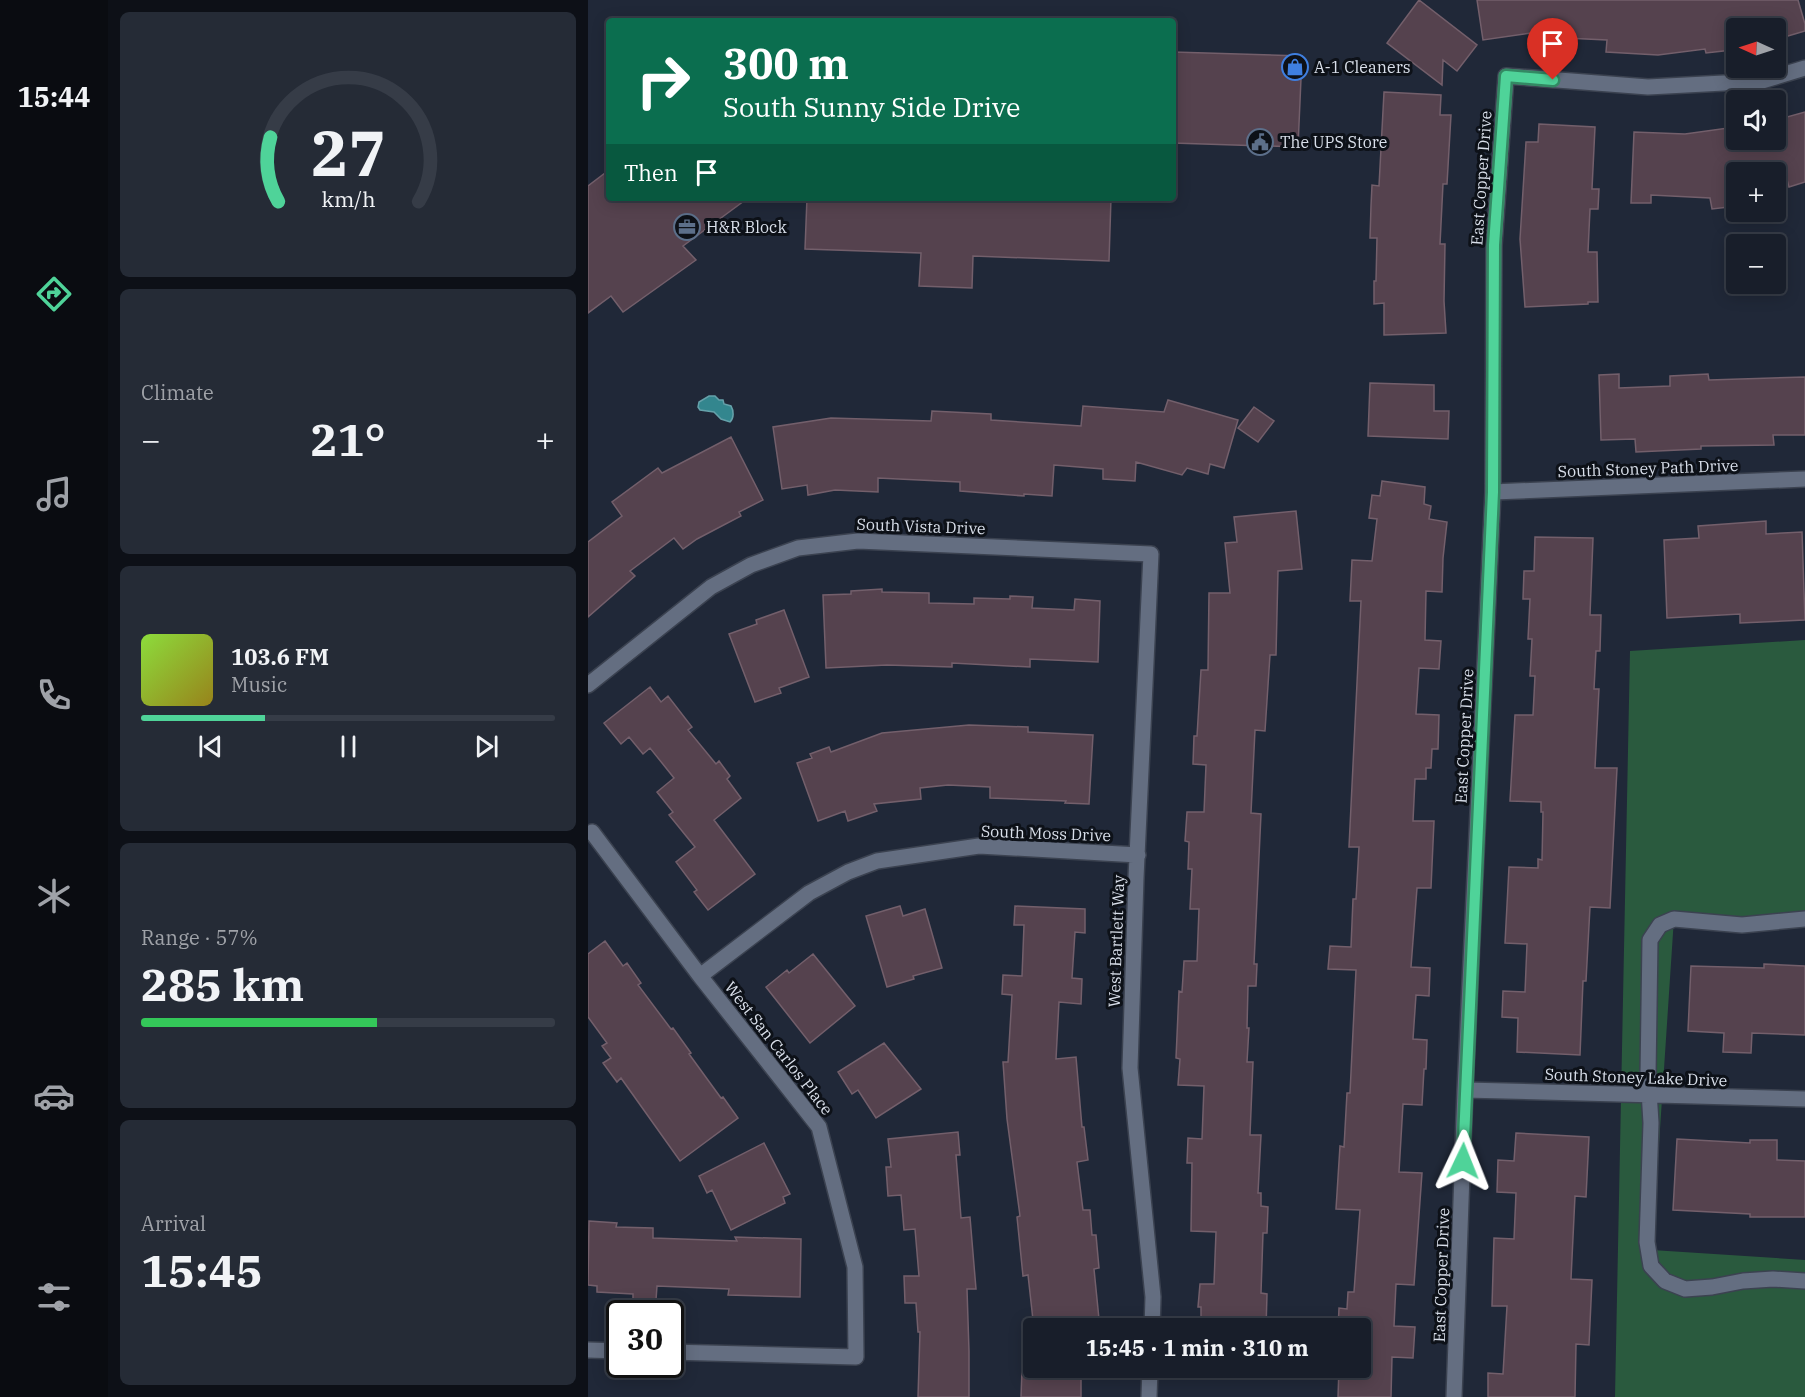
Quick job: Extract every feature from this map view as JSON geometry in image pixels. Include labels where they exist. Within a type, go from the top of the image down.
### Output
[{"type":"street","name":"East Copper Drive","points":[[1454,1397],[1465,1090],[1493,492],[1494,245],[1506,76],[1648,87],[1762,81],[1805,68]]},
{"type":"street","name":"South Stoney Path Drive","points":[[1493,492],[1805,479]]},
{"type":"street","name":"South Vista Drive","points":[[588,685],[711,587],[751,565],[798,548],[858,541],[1152,554]]},
{"type":"street","name":"West Bartlett Way","points":[[1152,554],[1130,1068],[1153,1297],[1152,1318]]},
{"type":"street","name":"West San Carlos Place","points":[[592,832],[700,976],[819,1127],[855,1267],[856,1357],[684,1352]]},
{"type":"street","name":"South Moss Drive","points":[[700,976],[809,893],[848,872],[877,861],[979,846],[1138,855]]},
{"type":"street","points":[[1805,919],[1742,925],[1674,919],[1660,925],[1650,940],[1648,966],[1651,1123],[1647,1242],[1651,1266],[1665,1281],[1685,1289],[1743,1281],[1773,1279],[1805,1281]]},
{"type":"street","name":"South Stoney Lake Drive","points":[[1465,1090],[1805,1099]]},
{"type":"street","points":[[588,1350],[606,1351]]},
{"type":"street","points":[[1149,1397],[1150,1378]]},
{"type":"shaded area","points":[[709,396],[715,396],[723,400],[724,404],[731,406],[733,414],[730,422],[721,419],[714,412],[700,410],[699,402]]},
{"type":"shaded area","points":[[1805,640],[1805,928],[1674,918],[1652,1250],[1805,1260],[1805,1397],[1615,1397],[1630,651]]},
{"type":"building","points":[[1419,0],[1477,45],[1457,71],[1443,60],[1442,85],[1387,43]]},
{"type":"building","points":[[1477,0],[1798,0],[1805,24],[1805,31],[1786,37],[1786,18],[1726,18],[1726,51],[1706,53],[1705,49],[1658,55],[1606,52],[1607,40],[1565,38],[1565,47],[1544,46],[1545,31],[1483,40]]},
{"type":"building","points":[[1176,52],[1302,56],[1298,147],[1176,143]]},
{"type":"building","points":[[1384,92],[1441,95],[1440,115],[1451,115],[1447,184],[1443,184],[1440,244],[1445,244],[1446,333],[1384,335],[1384,303],[1374,304],[1377,238],[1370,238],[1371,206],[1372,185],[1379,186]]},
{"type":"building","points":[[1805,112],[1805,182],[1789,187],[1786,162],[1726,162],[1726,207],[1712,209],[1710,198],[1651,195],[1651,203],[1631,203],[1634,132],[1685,134],[1726,128],[1726,150],[1786,150],[1786,117]]},
{"type":"building","points":[[1539,124],[1595,127],[1592,189],[1599,189],[1598,209],[1590,209],[1588,252],[1597,252],[1598,302],[1525,307],[1520,239],[1526,142],[1538,142]]},
{"type":"building","points":[[606,172],[606,201],[744,201],[683,246],[696,260],[623,312],[611,296],[588,313],[588,186]]},
{"type":"building","points":[[807,201],[1111,201],[1109,261],[973,256],[972,288],[919,286],[921,253],[805,249]]},
{"type":"building","points":[[1619,374],[1619,388],[1670,386],[1670,376],[1708,374],[1709,380],[1805,377],[1805,435],[1773,435],[1774,445],[1701,446],[1701,449],[1636,452],[1635,439],[1601,440],[1599,375]]},
{"type":"building","points":[[1370,383],[1434,385],[1434,411],[1449,411],[1448,439],[1368,436]]},
{"type":"building","points":[[1168,400],[1238,420],[1224,468],[1210,464],[1208,474],[1187,468],[1182,475],[1136,462],[1135,481],[1103,479],[1103,469],[1054,465],[1052,496],[960,491],[960,482],[878,478],[878,492],[835,490],[808,495],[807,485],[782,489],[773,427],[831,418],[931,421],[932,411],[991,414],[991,420],[1081,426],[1083,406],[1164,412]]},
{"type":"building","points":[[1254,407],[1274,421],[1258,442],[1238,428]]},
{"type":"building","points":[[731,437],[763,500],[739,512],[741,516],[683,549],[674,538],[630,571],[635,576],[588,617],[588,542],[622,516],[612,502],[658,468],[662,473]]},
{"type":"building","points":[[1382,481],[1425,487],[1424,504],[1431,506],[1429,519],[1447,522],[1442,592],[1426,591],[1425,640],[1441,641],[1439,669],[1419,668],[1416,714],[1439,715],[1438,749],[1432,749],[1431,768],[1426,768],[1426,779],[1415,779],[1413,821],[1434,821],[1431,888],[1417,888],[1411,967],[1430,968],[1429,996],[1416,995],[1413,1039],[1427,1040],[1426,1069],[1424,1069],[1422,1105],[1403,1104],[1399,1172],[1422,1173],[1414,1285],[1396,1284],[1394,1326],[1415,1327],[1413,1358],[1392,1357],[1391,1397],[1338,1397],[1339,1378],[1371,1378],[1371,1318],[1339,1318],[1339,1308],[1347,1309],[1348,1292],[1354,1292],[1360,1210],[1336,1209],[1340,1146],[1344,1147],[1347,1093],[1350,1093],[1356,970],[1328,969],[1330,946],[1351,947],[1353,899],[1356,899],[1359,847],[1349,847],[1361,601],[1350,601],[1352,560],[1372,561],[1377,519],[1369,518],[1372,495],[1380,496]]},
{"type":"building","points":[[1296,511],[1302,569],[1278,571],[1276,655],[1270,655],[1265,731],[1255,730],[1251,813],[1261,814],[1254,964],[1257,964],[1256,986],[1248,986],[1247,1062],[1253,1062],[1250,1135],[1261,1135],[1258,1193],[1261,1193],[1261,1206],[1268,1207],[1267,1233],[1263,1233],[1261,1293],[1267,1294],[1266,1318],[1201,1318],[1201,1307],[1198,1307],[1200,1284],[1214,1284],[1216,1232],[1191,1231],[1192,1163],[1187,1163],[1188,1138],[1202,1139],[1204,1086],[1178,1085],[1180,1059],[1176,1058],[1179,991],[1182,992],[1184,961],[1197,961],[1199,909],[1190,909],[1192,869],[1188,869],[1189,842],[1185,841],[1187,812],[1204,812],[1206,765],[1193,764],[1201,670],[1208,670],[1209,593],[1230,593],[1225,543],[1237,542],[1234,517]]},
{"type":"building","points":[[1766,521],[1766,534],[1802,532],[1805,620],[1740,623],[1740,614],[1667,618],[1664,540],[1699,538],[1698,526]]},
{"type":"building","points":[[1535,537],[1593,538],[1590,615],[1601,615],[1600,651],[1596,651],[1594,689],[1599,689],[1595,768],[1617,768],[1610,908],[1590,907],[1586,981],[1583,981],[1580,1055],[1517,1052],[1518,1018],[1502,1017],[1503,991],[1525,992],[1527,944],[1505,943],[1509,867],[1538,868],[1538,859],[1542,860],[1543,812],[1541,812],[1541,802],[1510,801],[1515,715],[1533,715],[1535,676],[1530,676],[1532,639],[1528,639],[1530,599],[1523,599],[1524,571],[1534,571]]},
{"type":"building","points":[[882,589],[882,592],[929,593],[929,603],[974,604],[974,598],[1033,597],[1032,608],[1074,610],[1075,599],[1100,601],[1098,662],[1030,659],[1030,667],[952,663],[952,667],[887,665],[826,668],[823,595],[851,594],[851,591]]},
{"type":"building","points":[[784,610],[809,677],[779,688],[781,693],[755,702],[729,634],[757,624],[756,620]]},
{"type":"building","points":[[650,687],[661,702],[668,696],[692,727],[688,730],[716,764],[719,761],[730,776],[727,779],[741,798],[714,820],[755,874],[708,910],[694,892],[697,890],[676,862],[695,847],[669,815],[673,812],[657,792],[674,778],[650,748],[643,754],[629,737],[621,744],[604,723]]},
{"type":"building","points":[[969,725],[1028,727],[1028,732],[1093,735],[1089,804],[990,798],[990,787],[948,785],[920,788],[921,799],[874,804],[877,811],[848,821],[845,811],[818,821],[797,763],[812,758],[810,754],[829,747],[831,752],[882,733]]},
{"type":"building","points":[[900,906],[903,916],[925,909],[942,968],[913,976],[914,979],[887,987],[866,916]]},
{"type":"building","points":[[1015,906],[1085,909],[1085,933],[1075,932],[1072,978],[1082,979],[1081,1004],[1059,1002],[1056,1059],[1076,1057],[1082,1127],[1084,1127],[1088,1160],[1077,1162],[1083,1210],[1090,1210],[1092,1235],[1096,1235],[1099,1268],[1094,1269],[1099,1318],[1033,1318],[1028,1275],[1023,1276],[1017,1217],[1020,1216],[1007,1119],[1003,1062],[1008,1062],[1012,995],[1002,994],[1003,975],[1022,976],[1024,925],[1014,925]]},
{"type":"building","points":[[605,941],[623,966],[627,963],[641,983],[638,985],[671,1029],[673,1028],[691,1053],[689,1054],[738,1118],[680,1161],[621,1078],[617,1082],[603,1063],[611,1058],[602,1046],[607,1043],[588,1017],[588,954]]},
{"type":"building","points":[[813,954],[855,1006],[810,1043],[766,987],[787,970],[789,973]]},
{"type":"building","points":[[1764,964],[1805,966],[1805,1035],[1752,1033],[1751,1053],[1723,1052],[1724,1033],[1688,1031],[1691,966],[1764,968]]},
{"type":"building","points":[[884,1043],[921,1089],[876,1118],[858,1090],[852,1094],[838,1072]]},
{"type":"building","points":[[958,1132],[960,1155],[956,1155],[961,1218],[970,1217],[976,1289],[967,1289],[969,1397],[918,1397],[920,1332],[918,1332],[916,1303],[905,1303],[904,1276],[919,1276],[915,1229],[904,1230],[901,1195],[888,1196],[886,1167],[891,1167],[888,1139]]},
{"type":"building","points":[[1516,1133],[1589,1137],[1586,1197],[1575,1196],[1571,1279],[1592,1280],[1589,1345],[1576,1344],[1575,1397],[1488,1397],[1488,1373],[1503,1374],[1507,1306],[1492,1306],[1494,1238],[1514,1239],[1516,1193],[1497,1192],[1498,1160],[1514,1161]]},
{"type":"building","points":[[1677,1139],[1750,1143],[1750,1140],[1777,1140],[1777,1160],[1805,1161],[1805,1217],[1750,1217],[1750,1214],[1673,1210]]},
{"type":"building","points":[[764,1143],[790,1194],[783,1197],[785,1203],[731,1230],[712,1190],[707,1193],[699,1176]]},
{"type":"building","points":[[589,1221],[617,1223],[616,1227],[653,1228],[653,1238],[737,1241],[735,1237],[801,1239],[800,1297],[728,1295],[729,1289],[657,1286],[656,1300],[633,1299],[633,1294],[597,1292],[597,1286],[588,1285]]},
{"type":"building","points":[[1022,1370],[1023,1378],[1081,1378],[1081,1397],[1021,1397]]},
{"type":"place","name":"A-1 Cleaners","points":[[1295,67]]},
{"type":"place","name":"The UPS Store","points":[[1260,142]]},
{"type":"place","name":"H&R Block","points":[[687,227]]},
{"type":"route","points":[[1463,1161],[1493,492],[1494,245],[1506,76],[1553,80]]}]
